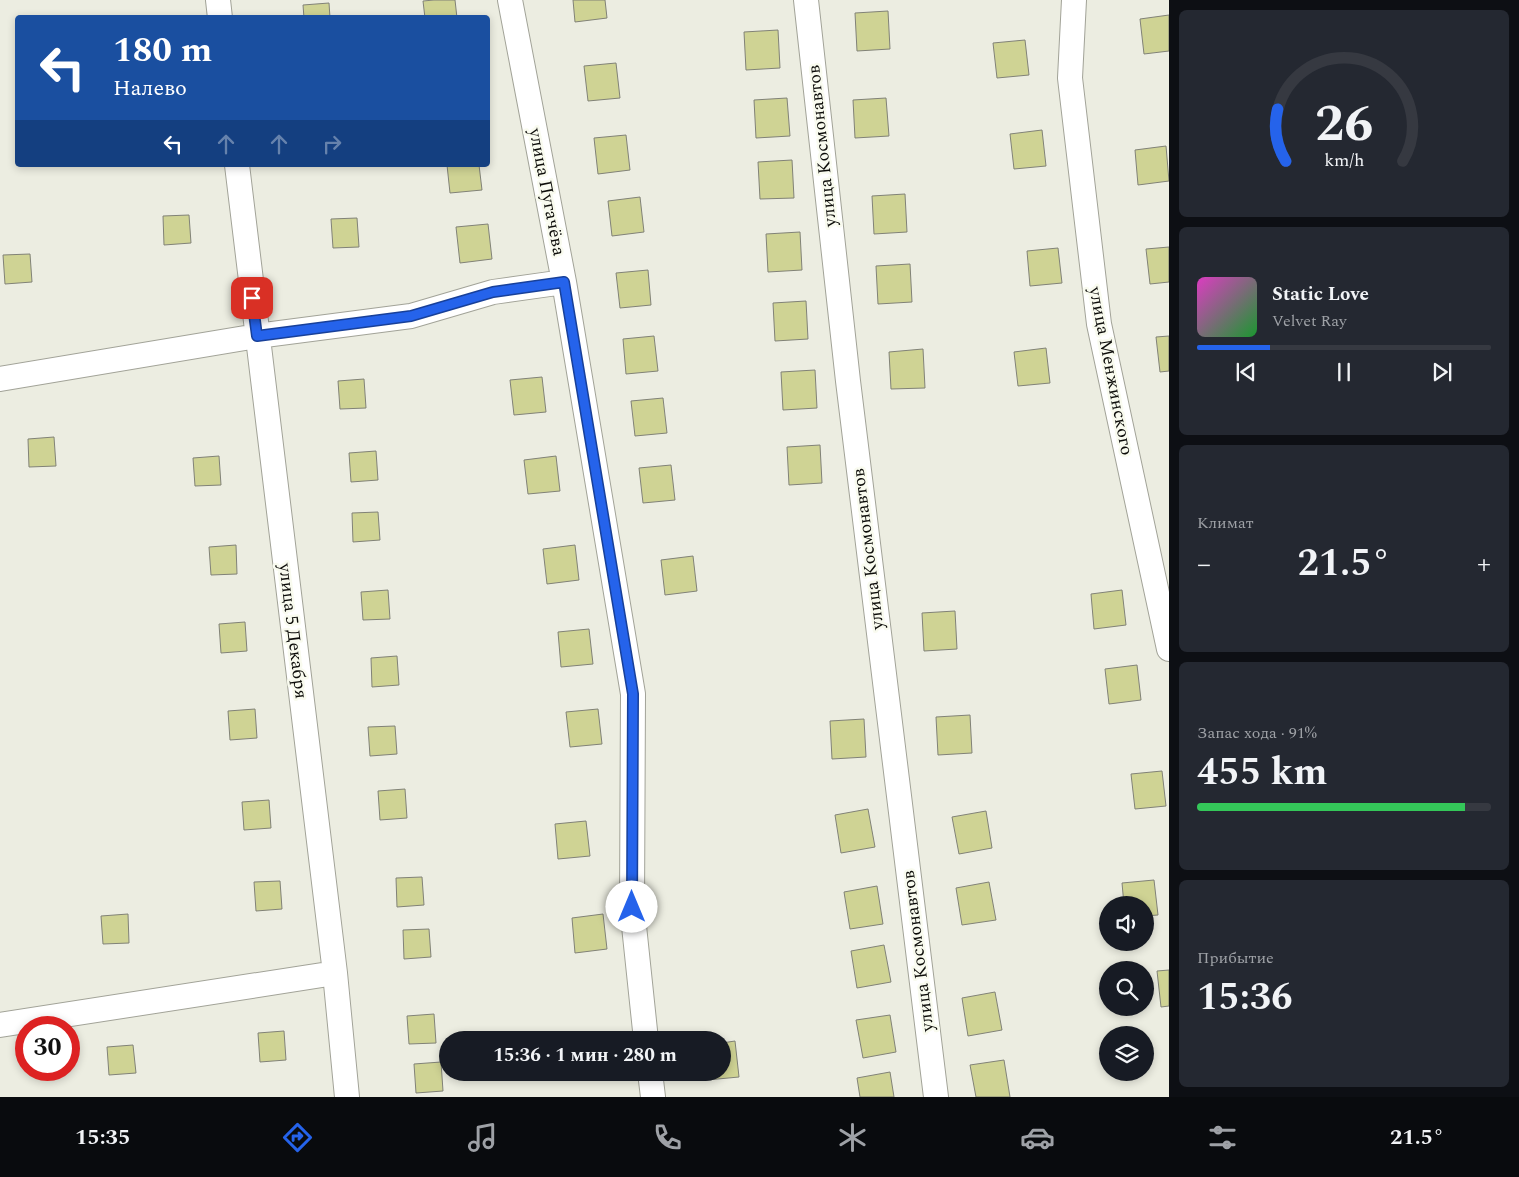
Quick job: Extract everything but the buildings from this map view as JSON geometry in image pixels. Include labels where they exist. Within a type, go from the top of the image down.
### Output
[{"type":"street","points":[[218,0],[220,15]]},
{"type":"street","name":"улица Пугачёва","points":[[510,0],[564,282],[633,694],[632,907],[645,1031]]},
{"type":"street","name":"улица Космонавтов","points":[[806,0],[848,381],[936,1097]]},
{"type":"street","name":"улица Менжинского","points":[[1074,0],[1070,78],[1099,324],[1169,649]]},
{"type":"street","name":"улица 5 Декабря","points":[[237,167],[335,973],[347,1097]]},
{"type":"street","points":[[0,379],[257,336],[411,316],[493,292],[564,282]]},
{"type":"street","points":[[0,1025],[335,973]]},
{"type":"street","points":[[651,1081],[652,1097]]},
{"type":"route","points":[[252,298],[257,336],[411,316],[493,292],[564,282],[633,694],[632,907]]}]
